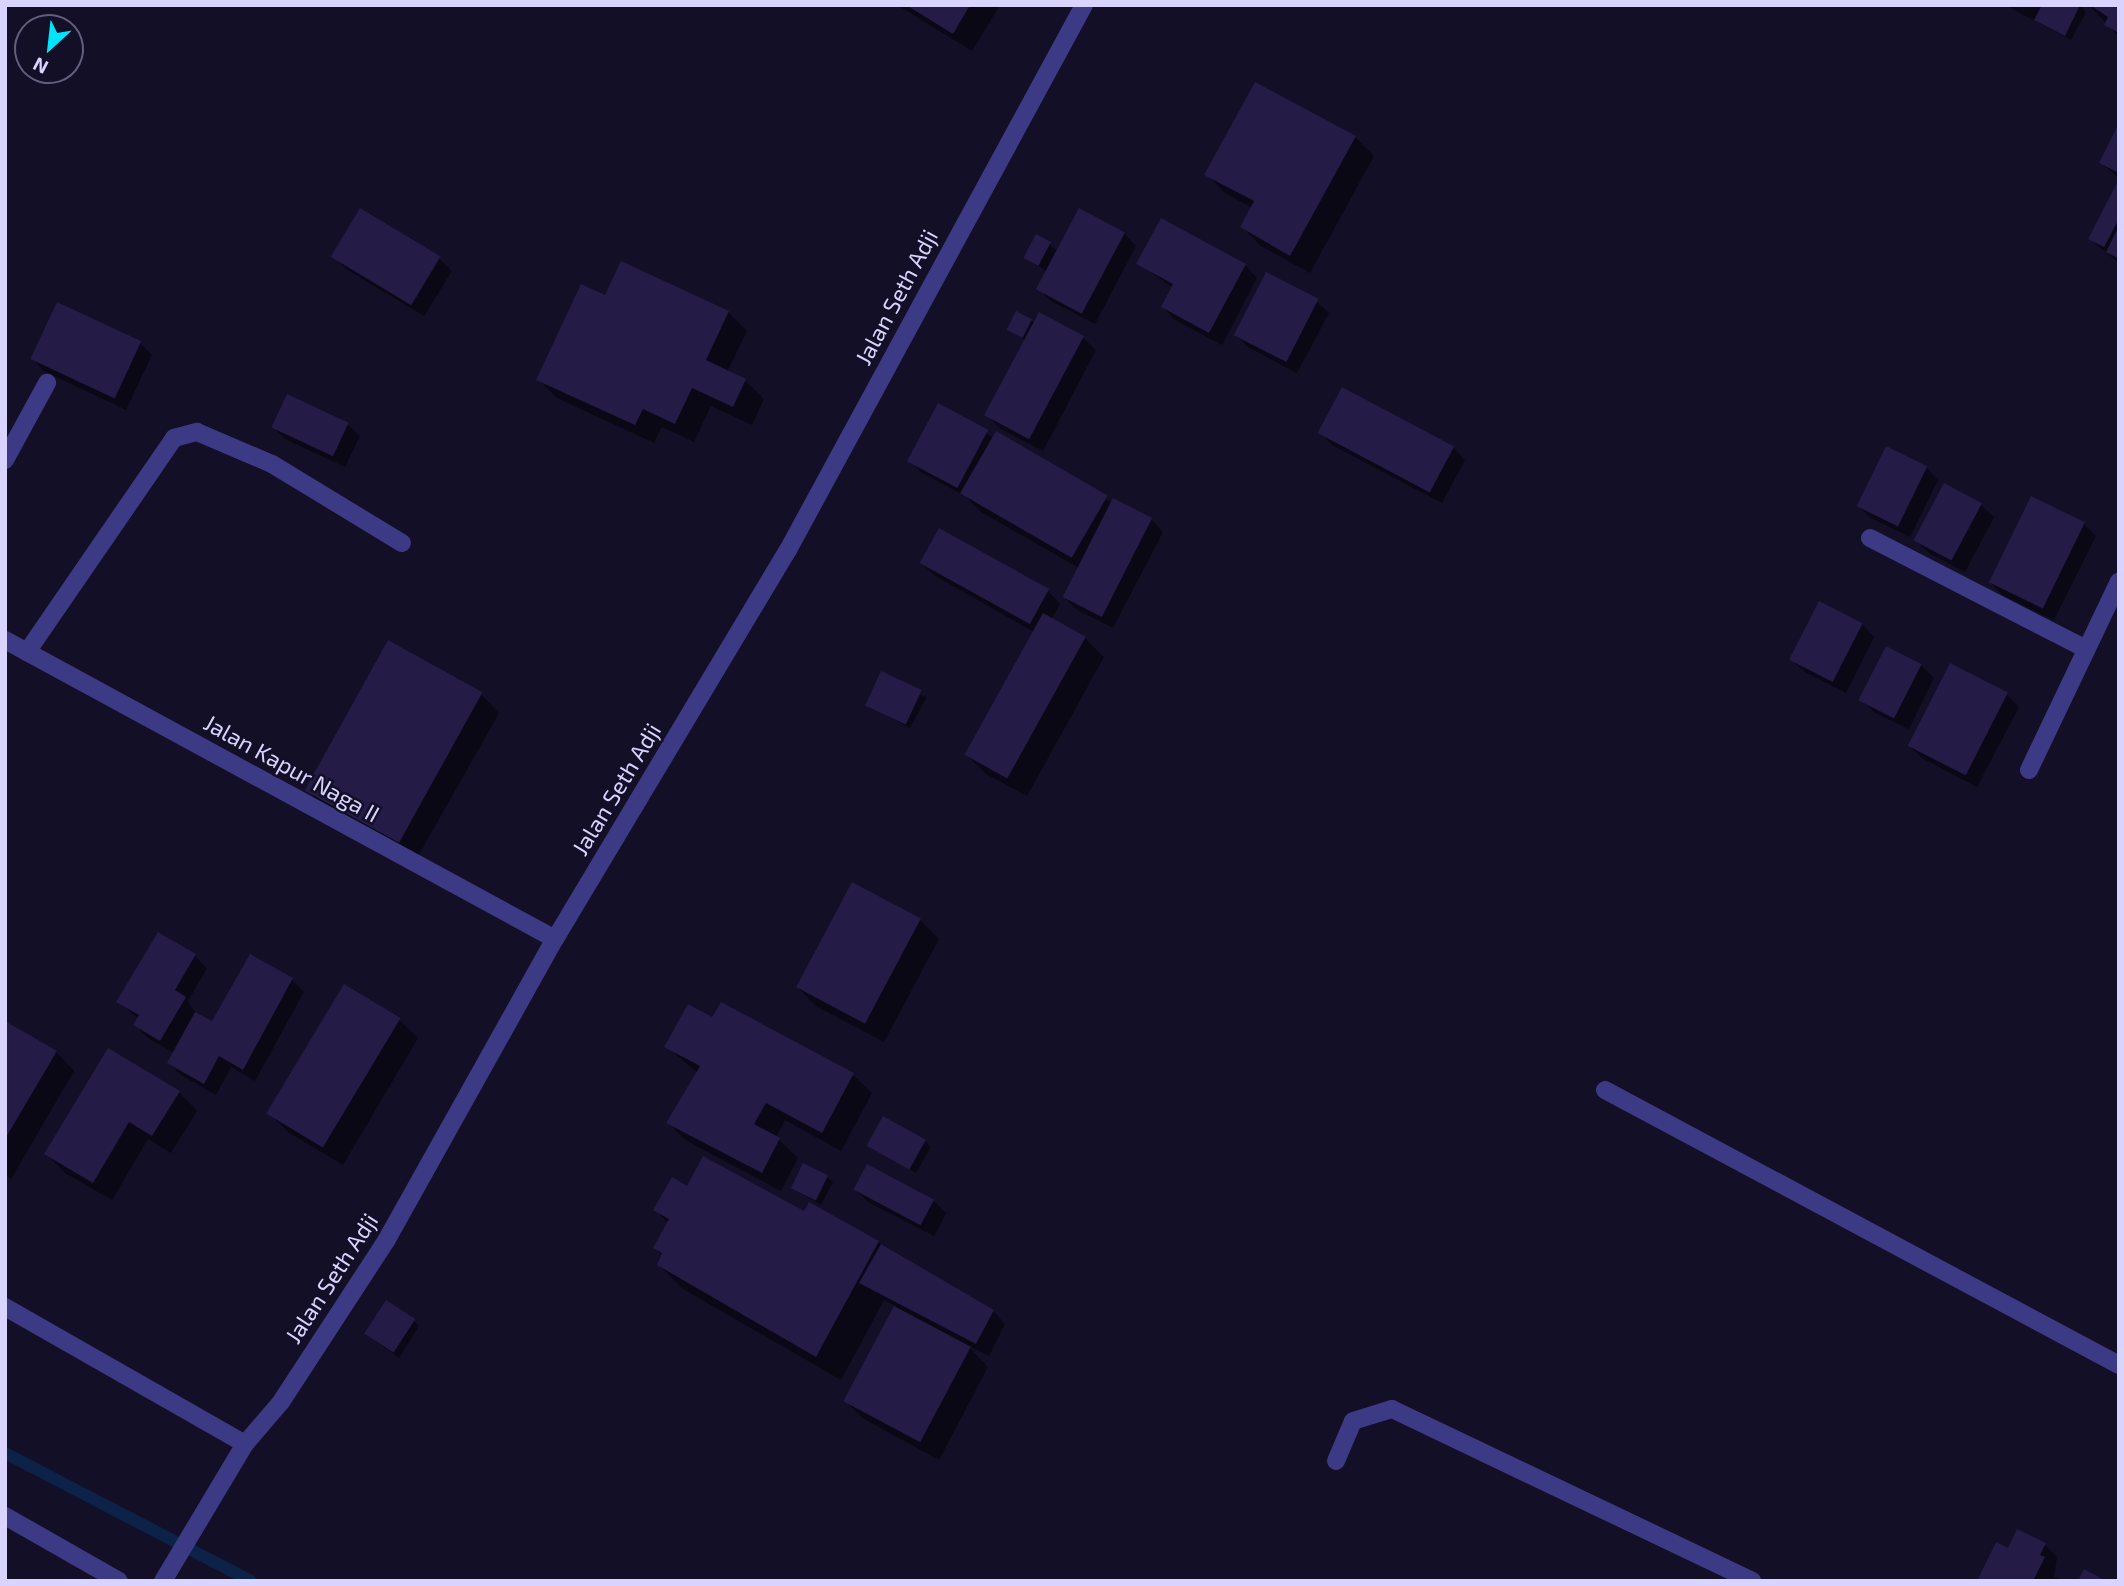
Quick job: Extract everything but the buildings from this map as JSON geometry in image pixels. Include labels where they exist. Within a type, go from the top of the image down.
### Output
[{"type":"street","name":"Jalan Seth Adji","points":[[163,1581],[196,1530],[245,1444],[281,1402],[386,1241],[555,939],[788,550],[1084,5]]},
{"type":"street","points":[[5,460],[47,383]]},
{"type":"street","points":[[27,652],[174,438],[197,432],[272,464],[402,543]]},
{"type":"street","points":[[1870,538],[2086,649]]},
{"type":"street","points":[[2029,770],[2119,581]]},
{"type":"street","name":"Jalan Kapur Naga II","points":[[5,640],[555,939]]},
{"type":"street","points":[[1605,1090],[2119,1365]]},
{"type":"street","points":[[5,1307],[245,1444]]},
{"type":"street","points":[[1336,1461],[1353,1421],[1392,1409],[1752,1581]]},
{"type":"street","points":[[5,1516],[119,1581]]},
{"type":"waterway","points":[[5,1453],[251,1581]]}]
